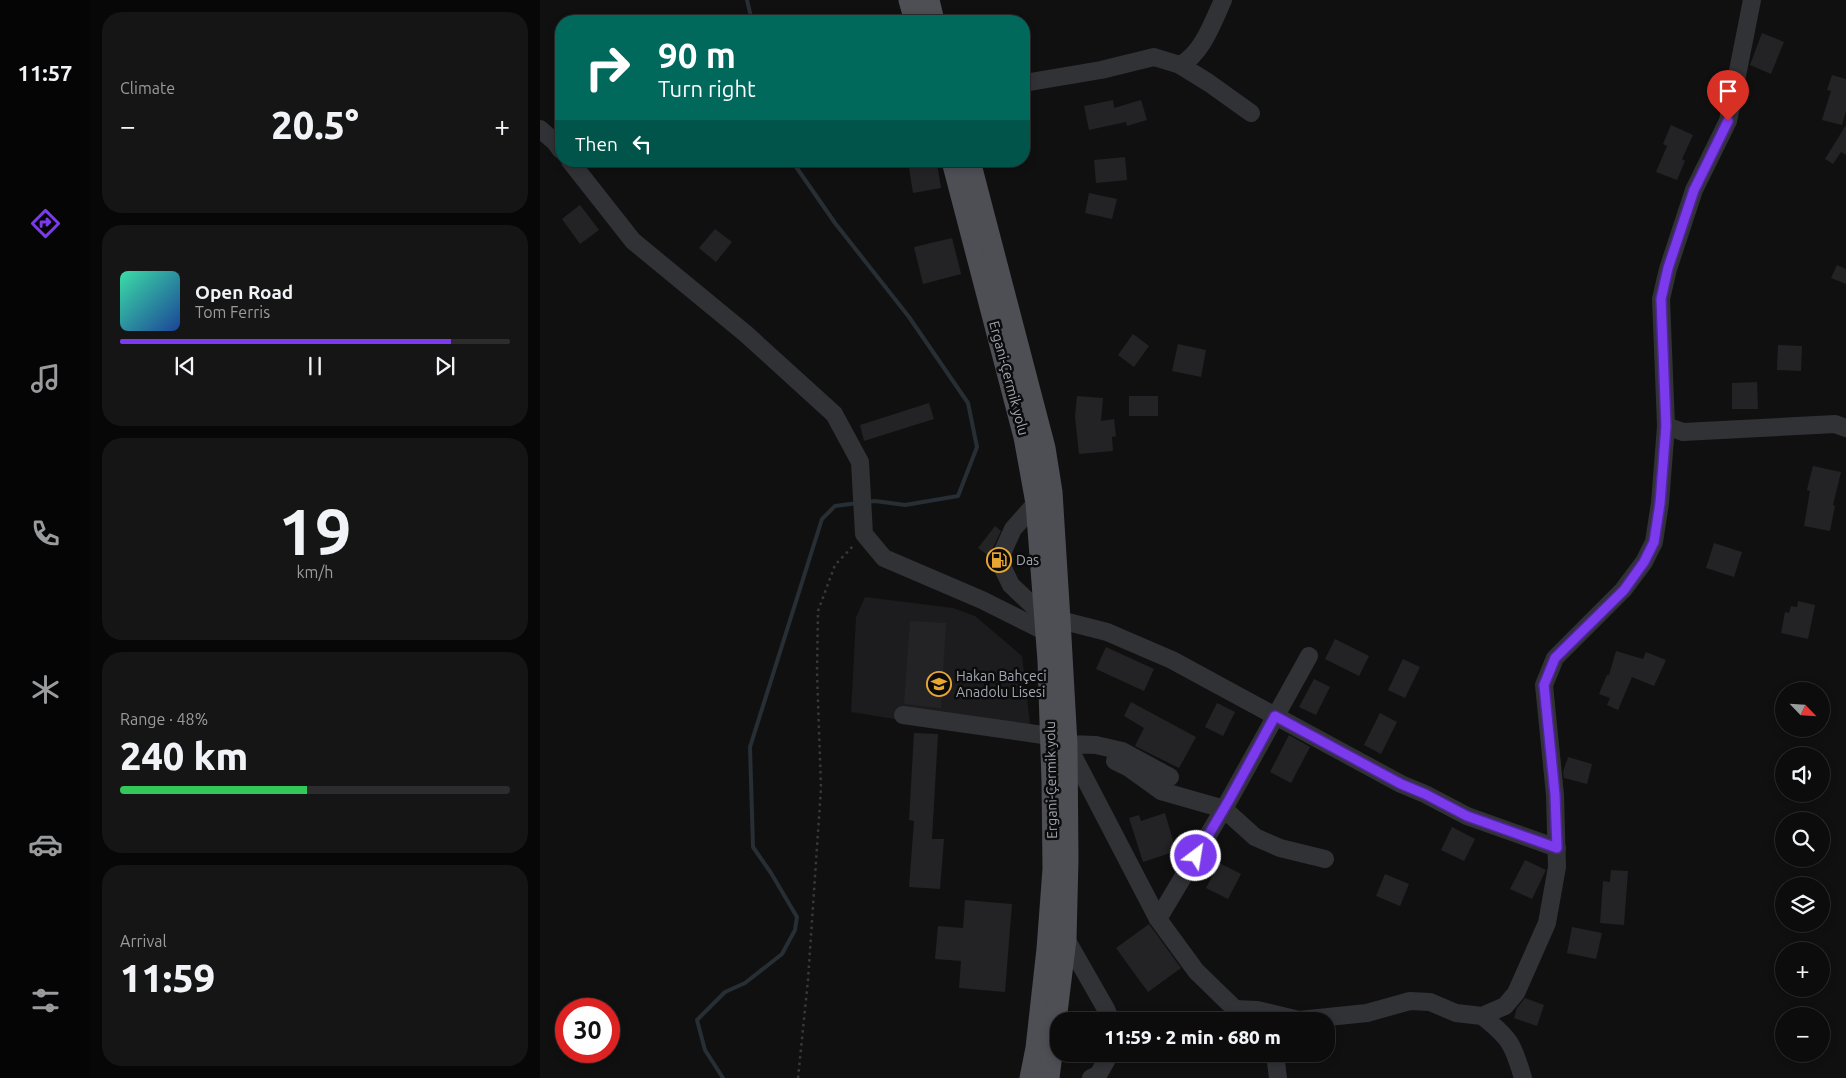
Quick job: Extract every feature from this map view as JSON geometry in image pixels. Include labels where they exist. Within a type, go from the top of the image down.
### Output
[{"type":"main road","points":[[909,0],[913,15]]},
{"type":"main road","points":[[929,0],[933,15]]},
{"type":"main road","name":"Ergani-Çermik yolu","points":[[954,167],[1024,436],[1036,503],[1050,623],[1068,860],[1066,939],[1049,1078]]},
{"type":"main road","name":"Ergani-Çermik yolu","points":[[972,167],[1050,471],[1050,623]]},
{"type":"main road","name":"Ergani-Çermik yolu","points":[[1030,1078],[1036,1048],[1046,959],[1053,869],[1059,740]]},
{"type":"street","points":[[1180,65],[1187,62],[1207,37],[1223,0]]},
{"type":"street","points":[[1235,1009],[1257,1010],[1300,1020],[1367,1013],[1410,1001],[1430,1002],[1456,1013],[1482,1016],[1505,1006],[1516,994],[1547,923],[1557,867],[1555,795],[1544,685],[1555,658],[1624,590],[1644,562],[1654,542],[1660,503],[1666,426],[1661,299],[1668,268],[1694,190],[1728,121],[1752,0]]},
{"type":"street","points":[[1030,82],[1101,70],[1154,57],[1180,65],[1251,113]]},
{"type":"street","points":[[540,129],[555,142]]},
{"type":"street","points":[[575,167],[633,241],[746,334],[834,414],[860,462],[864,534],[884,558],[982,600],[1050,623],[1107,632],[1172,660],[1401,784],[1467,816],[1557,848]]},
{"type":"street","points":[[1666,426],[1683,432],[1835,424],[1846,428]]},
{"type":"street","points":[[1036,503],[1013,528],[999,560],[1011,585],[1050,623]]},
{"type":"street","points":[[1158,918],[1224,809],[1309,656]]},
{"type":"street","points":[[904,714],[1122,751],[1170,777]]},
{"type":"street","points":[[1059,740],[1158,918],[1196,970],[1239,1012]]},
{"type":"street","points":[[1096,746],[1099,753],[1129,768],[1161,791],[1224,809],[1255,837],[1280,848],[1325,859]]},
{"type":"street","points":[[1066,939],[1107,1012]]},
{"type":"street","points":[[1482,1016],[1504,1033],[1515,1051],[1523,1078]]},
{"type":"street","points":[[1090,1078],[1098,1075],[1105,1062]]},
{"type":"street","points":[[1276,1062],[1278,1078]]},
{"type":"path","points":[[798,1078],[808,980],[821,788],[817,672],[818,611],[835,565],[864,534]]},
{"type":"shaded area","name":"Hakan Bahçeci Anadolu Lisesi","points":[[865,597],[953,608],[975,616],[1022,656],[1032,741],[851,712],[856,617]]},
{"type":"building","points":[[1762,33],[1784,42],[1771,74],[1750,65]]},
{"type":"building","points":[[1832,75],[1846,79],[1846,111],[1842,125],[1822,120],[1831,91],[1827,90]]},
{"type":"building","points":[[1113,100],[1114,108],[1141,100],[1147,120],[1127,126],[1126,122],[1089,130],[1084,106]]},
{"type":"building","points":[[1671,125],[1693,135],[1682,159],[1685,161],[1677,180],[1656,172],[1667,146],[1663,144]]},
{"type":"building","points":[[1846,125],[1846,155],[1841,152],[1833,164],[1825,159]]},
{"type":"building","points":[[1125,157],[1127,180],[1096,183],[1094,160]]},
{"type":"building","points":[[938,167],[941,188],[913,193],[909,168]]},
{"type":"building","points":[[1089,193],[1117,199],[1112,219],[1085,213]]},
{"type":"building","points":[[580,205],[599,230],[580,244],[562,219]]},
{"type":"building","points":[[715,229],[732,242],[716,262],[699,248]]},
{"type":"building","points":[[952,238],[961,274],[923,284],[914,247]]},
{"type":"building","points":[[1837,265],[1846,269],[1846,284],[1831,278]]},
{"type":"building","points":[[1133,334],[1149,346],[1134,367],[1118,355]]},
{"type":"building","points":[[1178,344],[1206,350],[1201,377],[1172,371]]},
{"type":"building","points":[[1778,345],[1802,346],[1801,371],[1777,370]]},
{"type":"building","points":[[1757,382],[1758,409],[1732,409],[1732,383]]},
{"type":"building","points":[[1077,396],[1103,398],[1101,421],[1114,419],[1116,436],[1112,437],[1113,451],[1079,454],[1075,417]]},
{"type":"building","points":[[1129,396],[1158,396],[1158,416],[1129,416]]},
{"type":"building","points":[[929,403],[934,419],[864,441],[860,425]]},
{"type":"building","points":[[1813,466],[1841,472],[1833,505],[1835,506],[1830,531],[1804,526],[1810,491],[1807,490]]},
{"type":"building","points":[[995,526],[1001,531],[989,556],[978,548]]},
{"type":"building","points":[[1714,543],[1742,552],[1734,577],[1706,568]]},
{"type":"building","points":[[1798,601],[1815,605],[1808,639],[1781,633],[1785,612],[1789,613],[1791,606],[1797,607]]},
{"type":"building","points":[[910,621],[946,623],[941,708],[904,704]]},
{"type":"building","points":[[1335,639],[1369,656],[1359,676],[1325,659]]},
{"type":"building","points":[[1106,647],[1154,669],[1144,691],[1096,669]]},
{"type":"building","points":[[1616,651],[1643,659],[1646,652],[1666,660],[1654,686],[1632,677],[1618,710],[1607,705],[1610,698],[1599,694],[1607,675],[1609,675]]},
{"type":"building","points":[[1403,659],[1420,667],[1405,698],[1388,690]]},
{"type":"building","points":[[1314,679],[1330,687],[1316,715],[1299,707]]},
{"type":"building","points":[[1131,702],[1196,737],[1179,768],[1135,746],[1144,728],[1124,716]]},
{"type":"building","points":[[1217,703],[1235,712],[1223,736],[1205,727]]},
{"type":"building","points":[[1380,713],[1397,722],[1381,754],[1364,745]]},
{"type":"building","points":[[914,733],[938,734],[932,839],[944,839],[940,889],[909,887],[914,821],[909,820]]},
{"type":"building","points":[[1289,735],[1310,747],[1291,783],[1270,772]]},
{"type":"building","points":[[1568,757],[1592,764],[1587,784],[1564,778],[1563,772]]},
{"type":"building","points":[[1165,813],[1176,851],[1143,862],[1129,818],[1139,815],[1141,821]]},
{"type":"building","points":[[1452,827],[1475,839],[1464,861],[1441,850]]},
{"type":"building","points":[[1525,860],[1546,870],[1532,899],[1510,889]]},
{"type":"building","points":[[1219,863],[1241,874],[1228,899],[1206,888]]},
{"type":"building","points":[[1611,870],[1628,871],[1624,925],[1600,923],[1603,881],[1610,882]]},
{"type":"building","points":[[1385,874],[1409,884],[1400,906],[1376,896]]},
{"type":"building","points":[[965,900],[1012,904],[1005,992],[959,988],[961,961],[935,959],[938,926],[963,928]]},
{"type":"building","points":[[1149,924],[1181,968],[1148,992],[1116,948]]},
{"type":"building","points":[[1572,927],[1602,933],[1596,959],[1567,953]]},
{"type":"building","points":[[1525,998],[1544,1005],[1537,1026],[1514,1018],[1517,1008]]},
{"type":"waterway","points":[[747,0],[751,15]]},
{"type":"waterway","points":[[796,167],[835,223],[909,317],[968,403],[977,447],[958,496],[905,505],[875,501],[867,502]]},
{"type":"waterway","points":[[723,1078],[705,1050],[697,1020],[725,992],[745,983],[782,954],[795,930],[797,917],[753,847],[750,747],[822,519],[835,506],[858,503]]},
{"type":"place","name":"Das","points":[[999,560]]},
{"type":"place","name":"Hakan Bahçeci Anadolu Lisesi","points":[[939,684]]},
{"type":"route","points":[[1196,856],[1275,716],[1401,784],[1467,816],[1557,848],[1555,795],[1544,685],[1555,658],[1624,590],[1644,562],[1654,542],[1660,503],[1666,426],[1661,299],[1668,268],[1694,190],[1728,121]]}]
